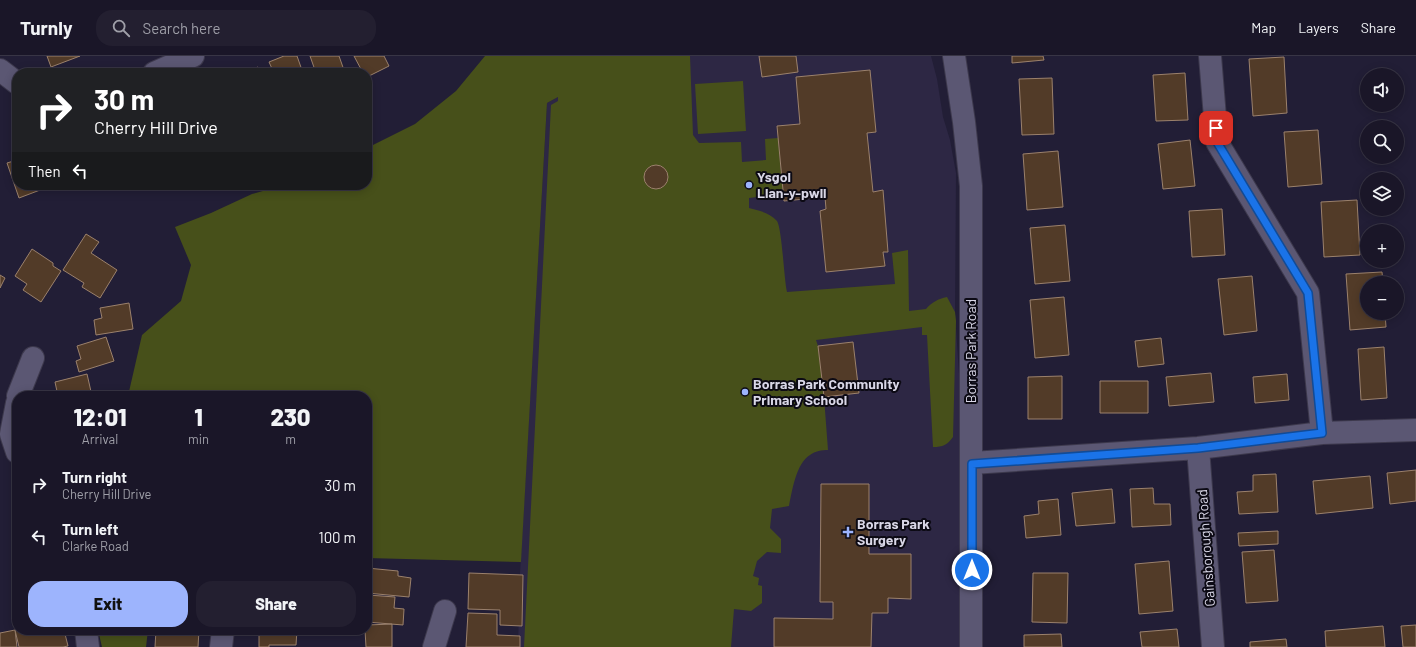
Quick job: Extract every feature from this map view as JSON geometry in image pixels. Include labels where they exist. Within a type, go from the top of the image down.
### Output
[{"type":"street","points":[[165,68],[193,56]]},
{"type":"street","name":"Borras Park Road","points":[[954,56],[964,122],[971,186],[972,647]]},
{"type":"street","points":[[1210,56],[1217,142],[1308,293],[1322,433]]},
{"type":"street","points":[[0,70],[12,79]]},
{"type":"street","points":[[20,391],[33,358]]},
{"type":"street","points":[[972,464],[1198,448],[1322,433],[1416,430]]},
{"type":"street","name":"Gainsborough Road","points":[[1198,448],[1213,647]]},
{"type":"street","points":[[434,647],[445,611]]},
{"type":"street","points":[[87,635],[88,647]]},
{"type":"street","points":[[221,647],[222,635]]},
{"type":"shaded area","name":"Borras Park Community Primary School","points":[[632,56],[931,56],[956,173],[955,313],[964,449],[962,647],[518,647],[520,573],[547,103]]},
{"type":"green space","points":[[485,56],[690,56],[693,135],[699,143],[741,142],[742,162],[766,160],[765,139],[778,138],[783,194],[749,198],[749,208],[767,214],[777,221],[779,226],[787,292],[895,284],[892,253],[908,250],[909,311],[926,309],[935,301],[947,297],[955,312],[953,437],[947,444],[940,447],[933,447],[927,335],[922,335],[922,327],[816,340],[824,397],[828,450],[814,453],[805,459],[801,464],[795,478],[789,506],[772,509],[770,528],[781,539],[781,553],[767,552],[757,561],[753,576],[759,578],[758,585],[762,586],[762,603],[751,611],[734,609],[731,647],[524,647],[551,105],[558,101],[558,97],[547,103],[521,562],[372,558],[372,391],[129,391],[142,335],[181,301],[191,265],[175,227],[211,213],[252,194],[266,190],[372,190],[372,146],[415,124],[456,91]]},
{"type":"green space","points":[[743,81],[746,131],[698,134],[695,84]]},
{"type":"green space","points":[[99,635],[147,635],[146,647],[102,647]]},
{"type":"building","points":[[47,56],[80,56],[51,67]]},
{"type":"building","points":[[284,56],[297,56],[301,68],[272,68],[269,62]]},
{"type":"building","points":[[310,56],[339,56],[343,68],[314,68]]},
{"type":"building","points":[[354,56],[384,56],[389,66],[372,74],[372,68],[360,68]]},
{"type":"building","points":[[759,56],[796,56],[798,72],[762,77]]},
{"type":"building","points":[[1012,56],[1043,56],[1044,60],[1012,63]]},
{"type":"building","points":[[1284,57],[1287,113],[1253,116],[1249,59]]},
{"type":"building","name":"Ysgol Llan-y-pwll","points":[[870,70],[876,132],[867,133],[873,192],[883,190],[888,252],[883,252],[885,266],[826,272],[820,211],[826,209],[825,197],[784,201],[777,126],[800,124],[796,77]]},
{"type":"building","points":[[1185,73],[1188,120],[1156,121],[1153,75]]},
{"type":"building","points":[[1052,78],[1054,134],[1022,135],[1019,79]]},
{"type":"building","points":[[1318,130],[1322,184],[1288,187],[1284,132]]},
{"type":"building","points":[[1190,140],[1195,186],[1163,189],[1158,144]]},
{"type":"building","points":[[1058,151],[1063,207],[1027,210],[1023,154]]},
{"type":"building","points":[[12,162],[12,178],[7,163]]},
{"type":"building","points":[[656,165],[665,168],[668,177],[665,186],[656,189],[647,186],[644,177],[647,168]]},
{"type":"building","points":[[16,190],[40,190],[19,198]]},
{"type":"building","points":[[1357,200],[1360,255],[1324,257],[1321,202]]},
{"type":"building","points":[[1222,209],[1225,255],[1192,257],[1189,211]]},
{"type":"building","points":[[1065,225],[1070,281],[1035,284],[1030,228]]},
{"type":"building","points":[[86,234],[99,242],[91,253],[117,270],[100,298],[82,287],[84,283],[63,270]]},
{"type":"building","points":[[32,249],[53,263],[53,266],[61,271],[41,302],[23,290],[27,284],[15,276]]},
{"type":"building","points":[[1382,272],[1382,276],[1360,276],[1360,320],[1386,320],[1386,327],[1350,330],[1346,274]]},
{"type":"building","points":[[0,275],[5,278],[0,288]]},
{"type":"building","points":[[1252,276],[1257,331],[1224,335],[1218,279]]},
{"type":"building","points":[[1064,297],[1069,355],[1035,358],[1030,300]]},
{"type":"building","points":[[129,303],[133,329],[96,335],[94,320],[102,318],[100,308]]},
{"type":"building","points":[[106,337],[114,361],[79,372],[76,361],[81,359],[77,346]]},
{"type":"building","points":[[1161,338],[1164,364],[1138,367],[1135,341]]},
{"type":"building","points":[[853,342],[859,393],[824,397],[818,346]]},
{"type":"building","points":[[1384,347],[1387,398],[1361,400],[1358,349]]},
{"type":"building","points":[[1211,373],[1214,402],[1169,406],[1166,377]]},
{"type":"building","points":[[87,374],[91,391],[57,391],[55,382]]},
{"type":"building","points":[[1287,374],[1289,400],[1255,403],[1253,377]]},
{"type":"building","points":[[1062,376],[1062,419],[1028,419],[1028,377]]},
{"type":"building","points":[[1100,381],[1148,381],[1148,413],[1100,413]]},
{"type":"building","points":[[1416,470],[1416,501],[1390,504],[1387,473]]},
{"type":"building","points":[[1276,474],[1278,512],[1239,514],[1237,492],[1253,491],[1253,475]]},
{"type":"building","points":[[1370,476],[1373,508],[1316,514],[1313,481]]},
{"type":"building","points":[[821,484],[869,484],[869,554],[911,554],[911,599],[888,598],[888,613],[872,613],[871,647],[774,647],[774,618],[833,619],[833,602],[820,602]]},
{"type":"building","points":[[1153,488],[1154,504],[1170,504],[1171,525],[1132,527],[1130,489]]},
{"type":"building","points":[[1112,489],[1115,523],[1076,526],[1072,493]]},
{"type":"building","points":[[1058,499],[1061,535],[1026,538],[1024,516],[1039,514],[1038,501]]},
{"type":"building","points":[[1278,531],[1278,544],[1239,546],[1238,533]]},
{"type":"building","points":[[1274,550],[1278,601],[1246,603],[1242,552]]},
{"type":"building","points":[[1169,561],[1173,611],[1139,614],[1135,564]]},
{"type":"building","points":[[372,568],[398,571],[398,576],[411,578],[409,597],[372,593]]},
{"type":"building","points":[[469,573],[523,575],[522,626],[500,625],[500,610],[468,609]]},
{"type":"building","points":[[1033,573],[1068,573],[1067,623],[1032,622]]},
{"type":"building","points":[[372,595],[395,597],[394,608],[404,609],[403,625],[372,622]]},
{"type":"building","points":[[468,613],[497,614],[497,635],[520,636],[520,647],[466,647]]},
{"type":"building","points":[[392,624],[392,647],[366,647],[365,635],[372,635],[372,625]]},
{"type":"building","points":[[1416,625],[1416,647],[1403,647],[1401,626]]},
{"type":"building","points":[[1383,626],[1385,647],[1326,647],[1325,631]]},
{"type":"building","points":[[1177,629],[1179,647],[1142,647],[1140,632]]},
{"type":"building","points":[[12,631],[12,635],[16,635],[17,647],[0,647],[0,633]]},
{"type":"building","points":[[1061,634],[1062,647],[1024,647],[1024,635]]},
{"type":"building","points":[[16,635],[65,635],[68,646],[63,647],[19,647]]},
{"type":"building","points":[[156,635],[199,635],[198,647],[155,647]]},
{"type":"building","points":[[259,635],[297,635],[296,645],[269,645],[269,647],[259,647]]},
{"type":"building","points":[[1286,639],[1287,647],[1250,647],[1250,642]]},
{"type":"place","name":"Ysgol Llan-y-pwll","points":[[749,185]]},
{"type":"place","name":"Borras Park Community Primary School","points":[[745,392]]},
{"type":"place","name":"Borras Park Surgery","points":[[848,532]]},
{"type":"route","points":[[972,570],[972,464],[1198,448],[1322,433],[1308,293],[1217,142],[1216,128]]}]
